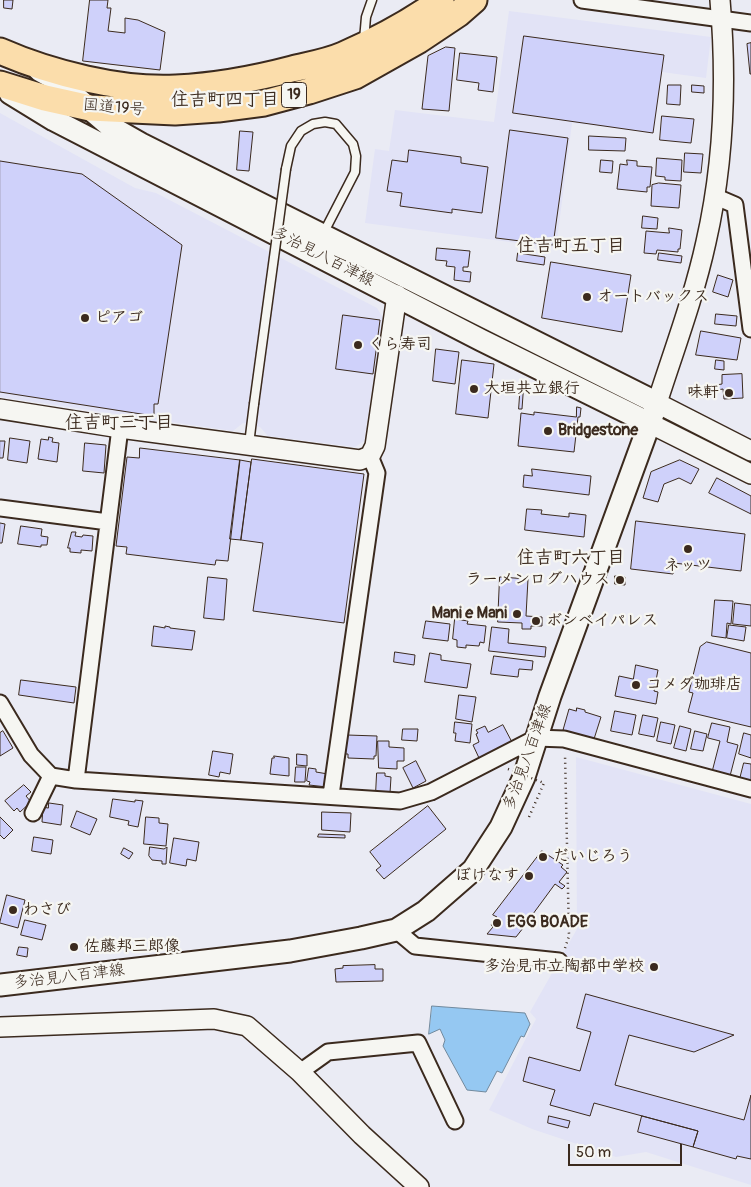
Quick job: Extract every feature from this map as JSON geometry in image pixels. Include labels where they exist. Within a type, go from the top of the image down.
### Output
[{"type":"highway","name":"国道19号","points":[[11,56],[88,80],[132,86],[175,88],[264,77],[341,56],[413,20],[441,0]]},
{"type":"highway","name":"国道19号","points":[[0,85],[90,108],[175,112],[264,103],[355,76],[419,40],[458,14],[474,0]]},
{"type":"main road","name":"多治見八百津線","points":[[0,985],[290,951],[396,930],[426,911],[473,870],[501,827],[524,777],[536,738],[657,403],[140,144],[111,127],[55,79],[11,56]]},
{"type":"main road","name":"多治見八百津線","points":[[0,85],[54,120],[397,295],[481,340],[649,424]]},
{"type":"street","points":[[582,0],[751,23]]},
{"type":"street","points":[[720,0],[724,66],[722,132],[714,196],[706,242],[691,300],[657,403],[751,451]]},
{"type":"street","points":[[714,196],[735,205],[751,329]]},
{"type":"street","points":[[331,795],[377,473],[370,456],[374,446],[397,295]]},
{"type":"street","points":[[0,409],[120,428],[360,460],[370,456]]},
{"type":"street","points":[[649,424],[751,474]]},
{"type":"street","points":[[76,780],[120,428]]},
{"type":"street","points":[[0,508],[108,522]]},
{"type":"street","points":[[0,703],[30,755],[51,776],[76,780],[331,795],[400,801],[431,792],[536,738],[564,739],[751,789]]},
{"type":"street","points":[[33,813],[51,776]]},
{"type":"street","points":[[396,930],[415,946],[559,961]]},
{"type":"street","points":[[0,1027],[214,1018],[247,1026],[300,1072],[362,1135],[419,1187]]},
{"type":"street","points":[[300,1072],[328,1052],[418,1043],[455,1121]]},
{"type":"lane","points":[[363,45],[366,17],[372,0]]},
{"type":"lane","points":[[249,445],[286,168],[291,146],[301,131],[313,124],[325,122],[336,124],[353,144],[356,156],[355,172],[322,236]]},
{"type":"path","points":[[559,961],[570,936],[564,739]]},
{"type":"path","points":[[508,769],[544,783],[529,817]]},
{"type":"shaded area","points":[[509,11],[711,37],[706,78],[662,72],[654,133],[572,123],[556,248],[365,223],[375,149],[389,151],[395,110],[494,122]]},
{"type":"shaded area","points":[[0,113],[135,188],[156,193],[377,308],[383,318],[364,441],[355,447],[268,436],[260,427],[243,423],[233,431],[0,397]]},
{"type":"shaded area","name":"多治見市立陶都中学校","points":[[576,757],[751,804],[751,1185],[646,1152],[616,1157],[532,1129],[489,1110],[536,1019],[530,1012],[577,929]]},
{"type":"water","points":[[432,1006],[525,1013],[530,1024],[524,1037],[521,1036],[502,1073],[497,1071],[486,1092],[467,1090],[443,1046],[445,1040],[440,1029],[429,1034]]},
{"type":"building","points":[[4,0],[13,0],[12,9],[4,8]]},
{"type":"building","points":[[90,0],[108,0],[107,8],[111,8],[108,31],[125,33],[125,18],[138,20],[165,32],[160,70],[83,61]]},
{"type":"building","points":[[524,36],[664,55],[653,133],[513,113]]},
{"type":"building","points":[[751,43],[751,74],[750,74],[747,44]]},
{"type":"building","points":[[446,47],[455,48],[449,111],[422,109],[428,56]]},
{"type":"building","points":[[460,53],[497,57],[493,92],[478,90],[479,83],[457,80]]},
{"type":"building","points":[[668,85],[681,85],[680,105],[667,104]]},
{"type":"building","points":[[692,85],[704,86],[704,93],[692,92]]},
{"type":"building","points":[[662,116],[694,119],[691,143],[660,140]]},
{"type":"building","points":[[510,130],[568,138],[553,245],[496,238]]},
{"type":"building","points":[[240,131],[253,132],[249,171],[237,170]]},
{"type":"building","points":[[589,136],[626,138],[625,151],[589,150]]},
{"type":"building","points":[[409,150],[461,157],[461,163],[488,167],[482,213],[452,209],[452,213],[400,206],[402,193],[387,191],[392,160],[407,162]]},
{"type":"building","points":[[685,153],[703,154],[701,173],[684,172]]},
{"type":"building","points":[[657,158],[682,160],[681,181],[665,180],[665,177],[656,176]]},
{"type":"building","points":[[601,160],[613,161],[612,173],[600,172]]},
{"type":"building","points":[[627,160],[637,161],[637,166],[652,167],[650,187],[647,187],[647,192],[617,189],[620,164],[627,165]]},
{"type":"building","name":"ピアゴ","points":[[0,161],[82,174],[182,245],[158,404],[154,404],[154,416],[0,392]]},
{"type":"building","points":[[659,183],[681,185],[679,208],[651,206],[652,185]]},
{"type":"building","points":[[643,216],[658,218],[657,229],[642,228]]},
{"type":"building","points":[[669,228],[682,230],[678,252],[657,250],[656,254],[644,253],[646,231],[669,233]]},
{"type":"building","points":[[437,248],[470,251],[468,267],[463,267],[463,271],[471,272],[470,282],[454,280],[455,267],[446,266],[447,261],[436,260]]},
{"type":"building","points":[[518,253],[545,257],[544,265],[517,261]]},
{"type":"building","points":[[659,253],[682,256],[681,263],[658,260]]},
{"type":"building","name":"オートバックス","points":[[551,262],[631,275],[622,332],[542,318]]},
{"type":"building","points":[[718,275],[733,280],[728,297],[713,292]]},
{"type":"building","points":[[716,314],[737,316],[736,326],[715,324]]},
{"type":"building","name":"くら寿司","points":[[343,315],[380,320],[373,374],[336,369]]},
{"type":"building","points":[[701,331],[741,338],[737,360],[696,355]]},
{"type":"building","points":[[436,349],[459,352],[455,384],[433,381]]},
{"type":"building","points":[[462,360],[494,364],[488,418],[456,414]]},
{"type":"building","points":[[716,360],[724,361],[724,370],[715,369]]},
{"type":"building","points":[[742,374],[743,398],[724,399],[723,389],[717,390],[716,385],[722,384],[722,375]]},
{"type":"building","points":[[521,381],[524,381],[522,409],[519,409]]},
{"type":"building","name":"Bridgestone","points":[[577,407],[581,408],[580,417],[578,417],[574,452],[518,446],[521,413],[534,415],[534,412],[576,417]]},
{"type":"building","points":[[49,437],[53,438],[52,442],[59,443],[57,462],[38,459],[41,439],[48,440]]},
{"type":"building","points":[[10,438],[30,441],[27,463],[8,460]]},
{"type":"building","points":[[0,441],[5,441],[3,458],[0,458]]},
{"type":"building","points":[[85,443],[106,445],[104,473],[83,471]]},
{"type":"building","points":[[140,448],[240,460],[228,561],[216,560],[215,565],[126,554],[127,547],[116,546],[127,457],[139,458]]},
{"type":"building","points":[[252,459],[364,474],[344,623],[253,611],[263,543],[241,540]]},
{"type":"building","points":[[240,460],[251,462],[241,540],[230,539]]},
{"type":"building","points":[[680,460],[699,469],[691,484],[679,478],[664,484],[658,502],[643,498],[651,472]]},
{"type":"building","points":[[532,469],[591,476],[589,495],[523,487],[524,475],[532,476]]},
{"type":"building","points":[[717,478],[751,496],[751,514],[709,493]]},
{"type":"building","points":[[527,509],[542,510],[541,514],[569,517],[569,513],[586,515],[584,537],[525,530]]},
{"type":"building","name":"ネッツ","points":[[636,521],[745,534],[741,571],[674,563],[673,574],[631,569]]},
{"type":"building","points":[[0,523],[5,524],[2,543],[0,543]]},
{"type":"building","points":[[21,526],[42,529],[41,536],[48,537],[47,545],[41,545],[41,547],[18,544]]},
{"type":"building","points":[[72,532],[76,532],[75,536],[93,536],[92,551],[70,552],[70,548],[68,548]]},
{"type":"building","name":"ラーメンログハウス","points":[[615,576],[625,577],[625,585],[615,584]]},
{"type":"building","points":[[208,577],[227,579],[224,620],[204,618]]},
{"type":"building","points":[[500,577],[528,579],[526,616],[542,617],[542,626],[531,626],[531,629],[522,629],[522,623],[498,622]]},
{"type":"building","points":[[715,600],[733,601],[731,624],[727,623],[726,638],[712,636]]},
{"type":"building","points":[[735,603],[751,605],[751,626],[733,624]]},
{"type":"building","points":[[455,619],[468,621],[467,624],[486,626],[484,643],[480,642],[479,646],[466,645],[466,648],[457,647],[457,640],[453,639]]},
{"type":"building","points":[[426,621],[450,624],[448,641],[423,638]]},
{"type":"building","points":[[729,625],[746,627],[744,641],[727,638]]},
{"type":"building","points":[[154,626],[195,631],[192,650],[152,646]]},
{"type":"building","points":[[492,627],[509,629],[508,643],[546,647],[545,657],[489,651]]},
{"type":"building","points":[[707,642],[751,653],[751,727],[688,712],[693,693],[689,692],[700,647]]},
{"type":"building","points":[[395,652],[415,655],[414,665],[394,662]]},
{"type":"building","points":[[430,653],[441,655],[441,660],[471,664],[467,688],[425,682]]},
{"type":"building","points":[[494,656],[533,661],[532,670],[519,669],[518,677],[491,674]]},
{"type":"building","name":"コメダ珈琲店","points":[[636,665],[658,670],[654,691],[658,692],[656,704],[615,696],[619,676],[633,679]]},
{"type":"building","points":[[21,680],[76,687],[74,703],[19,695]]},
{"type":"building","points":[[459,695],[476,697],[472,722],[456,719]]},
{"type":"building","points":[[577,708],[601,717],[594,739],[563,730],[569,709],[576,711]]},
{"type":"building","points":[[615,711],[636,715],[632,735],[611,731]]},
{"type":"building","points":[[643,715],[658,718],[654,737],[639,734]]},
{"type":"building","points":[[455,722],[472,724],[470,743],[455,741]]},
{"type":"building","points":[[661,722],[675,725],[671,744],[657,741]]},
{"type":"building","points":[[712,723],[730,727],[727,742],[738,745],[730,776],[712,772],[720,741],[708,738]]},
{"type":"building","points":[[503,725],[513,744],[492,755],[491,752],[479,758],[473,745],[479,742],[476,730],[485,726],[488,732]]},
{"type":"building","points":[[680,726],[691,729],[686,751],[674,748]]},
{"type":"building","points":[[403,729],[418,729],[417,741],[402,740]]},
{"type":"building","points":[[3,731],[13,748],[0,756],[0,733]]},
{"type":"building","points":[[695,731],[707,734],[703,751],[691,749]]},
{"type":"building","points":[[744,733],[751,735],[751,758],[739,754]]},
{"type":"building","points":[[347,735],[377,736],[376,756],[374,756],[374,759],[348,758],[348,754],[346,754]]},
{"type":"building","points":[[378,741],[389,741],[389,747],[404,748],[404,761],[397,761],[397,769],[379,768]]},
{"type":"building","points":[[213,751],[233,754],[230,774],[220,772],[219,777],[209,775]]},
{"type":"building","points":[[297,754],[307,755],[307,766],[297,765]]},
{"type":"building","points":[[274,756],[289,758],[289,776],[270,774],[272,758]]},
{"type":"building","points":[[416,761],[426,781],[413,788],[403,768]]},
{"type":"building","points":[[744,763],[751,764],[751,782],[740,779]]},
{"type":"building","points":[[296,767],[306,767],[305,782],[295,782]]},
{"type":"building","points":[[309,768],[316,769],[316,772],[328,774],[327,787],[309,785],[310,782],[307,781]]},
{"type":"building","points":[[377,773],[385,773],[385,776],[391,777],[390,793],[376,793]]},
{"type":"building","points":[[24,785],[31,792],[26,796],[31,802],[20,812],[17,808],[14,811],[5,801]]},
{"type":"building","points":[[113,799],[135,802],[135,800],[143,801],[138,827],[128,825],[129,821],[110,817]]},
{"type":"building","points":[[49,803],[63,805],[61,825],[42,822],[43,807],[48,808]]},
{"type":"building","points":[[428,806],[446,829],[384,879],[376,870],[381,866],[370,852]]},
{"type":"building","points":[[77,811],[97,819],[90,835],[71,827]]},
{"type":"building","points":[[322,812],[351,813],[350,832],[322,830]]},
{"type":"building","points":[[0,817],[13,830],[4,839],[0,835]]},
{"type":"building","points":[[146,817],[159,818],[159,823],[168,824],[166,846],[144,844]]},
{"type":"building","points":[[319,834],[345,835],[345,838],[318,837]]},
{"type":"building","points":[[34,837],[53,840],[51,854],[32,851]]},
{"type":"building","points":[[174,838],[199,842],[196,861],[187,859],[186,866],[170,863]]},
{"type":"building","points":[[150,847],[164,849],[167,847],[166,864],[162,864],[162,861],[152,860],[149,856]]},
{"type":"building","points":[[124,848],[133,853],[129,859],[121,854]]},
{"type":"building","points":[[542,851],[563,865],[561,867],[567,872],[559,882],[565,886],[562,889],[555,884],[530,918],[537,922],[533,927],[527,923],[516,937],[487,934],[493,927],[491,925],[497,917],[493,915]]},
{"type":"building","name":"わさび","points":[[7,895],[25,900],[18,928],[0,923]]},
{"type":"building","points":[[25,920],[46,925],[42,940],[21,935]]},
{"type":"building","points":[[19,947],[28,948],[27,957],[17,955]]},
{"type":"building","points":[[375,965],[375,969],[383,969],[383,981],[336,982],[335,969],[343,968],[343,966]]},
{"type":"building","points":[[586,994],[734,1035],[694,1052],[629,1035],[615,1085],[744,1120],[751,1095],[751,1159],[737,1156],[736,1159],[693,1147],[698,1131],[594,1103],[590,1116],[550,1105],[555,1090],[523,1081],[529,1057],[580,1071],[591,1032],[577,1028]]},
{"type":"building","points":[[549,1116],[570,1121],[568,1128],[548,1123]]},
{"type":"building","points":[[642,1116],[698,1131],[693,1147],[638,1132]]},
{"type":"place","name":"オートバックス","points":[[587,297]]},
{"type":"place","name":"ピアゴ","points":[[85,318]]},
{"type":"place","name":"くら寿司","points":[[358,345]]},
{"type":"place","name":"大垣共立銀行","points":[[474,389]]},
{"type":"place","name":"味軒","points":[[729,393]]},
{"type":"place","name":"Bridgestone","points":[[548,431]]},
{"type":"place","name":"ネッツ","points":[[688,549]]},
{"type":"place","name":"ラーメンログハウス","points":[[620,580]]},
{"type":"place","name":"Mani e Mani","points":[[517,614]]},
{"type":"place","name":"ボンベイパレス","points":[[536,621]]},
{"type":"place","name":"コメダ珈琲店","points":[[636,685]]},
{"type":"place","name":"だいじろう","points":[[543,857]]},
{"type":"place","name":"ぼけなす","points":[[529,876]]},
{"type":"place","name":"わさび","points":[[13,910]]},
{"type":"place","name":"EGG BOADE","points":[[497,923]]},
{"type":"place","name":"佐藤邦三郎像","points":[[74,947]]},
{"type":"place","name":"多治見市立陶都中学校","points":[[654,967]]},
{"type":"district","name":"住吉町四丁目","points":[[225,100]]},
{"type":"district","name":"住吉町五丁目","points":[[571,246]]},
{"type":"district","name":"住吉町三丁目","points":[[119,423]]},
{"type":"district","name":"住吉町六丁目","points":[[571,558]]}]
